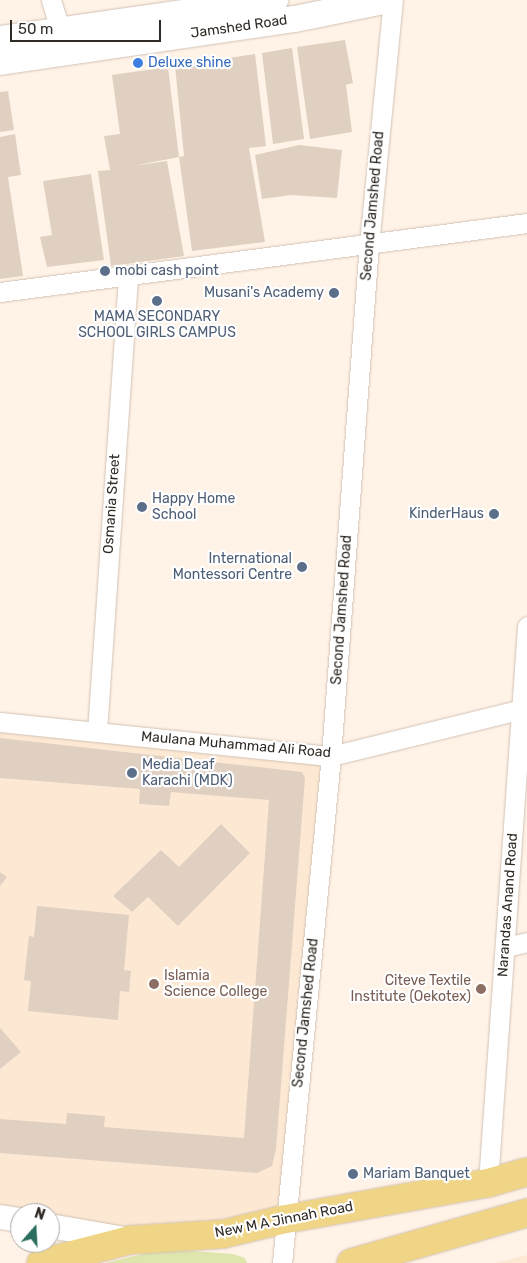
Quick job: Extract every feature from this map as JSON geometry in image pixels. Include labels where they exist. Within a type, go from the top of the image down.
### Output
[{"type":"main road","name":"Jamshed Road","points":[[0,39],[275,0]]},
{"type":"main road","name":"Jamshed Road","points":[[0,62],[295,19],[388,0]]},
{"type":"main road","name":"New M A Jinnah Road","points":[[41,1263],[130,1240],[223,1234],[286,1219],[488,1183],[527,1172]]},
{"type":"main road","points":[[351,1263],[527,1213]]},
{"type":"street","points":[[51,0],[60,30]]},
{"type":"street","name":"Second Jamshed Road","points":[[282,1263],[331,756],[369,244],[393,0]]},
{"type":"street","points":[[0,292],[527,223]]},
{"type":"street","name":"Osmania Street","points":[[97,732],[128,276]]},
{"type":"street","name":"Narandas Anand Road","points":[[488,1183],[525,709],[527,626]]},
{"type":"street","name":"Maulana Muhammad Ali Road","points":[[0,722],[331,756],[525,709]]},
{"type":"street","points":[[506,947],[527,942]]},
{"type":"street","points":[[60,1228],[130,1240]]},
{"type":"shaded area","name":"Islamia Science College","points":[[0,722],[331,756],[286,1219],[223,1234],[60,1226],[60,1203],[10,1203],[10,1216],[0,1217]]},
{"type":"shaded area","points":[[527,1255],[527,1263],[495,1263]]},
{"type":"green space","points":[[180,1250],[233,1254],[245,1258],[247,1263],[105,1263],[147,1253]]},
{"type":"building","points":[[345,40],[353,83],[346,85],[352,132],[310,139],[297,47]]},
{"type":"building","points":[[292,48],[304,139],[273,144],[262,53]]},
{"type":"building","points":[[255,54],[266,146],[249,148],[265,242],[192,251],[179,157],[184,156],[175,66]]},
{"type":"building","points":[[168,67],[179,157],[133,166],[167,161],[184,256],[111,266],[98,171],[110,170],[104,136],[120,134],[112,75]]},
{"type":"building","points":[[8,91],[14,130],[0,132],[0,92]]},
{"type":"building","points":[[15,134],[21,175],[8,177],[23,276],[0,279],[0,137]]},
{"type":"building","points":[[299,145],[342,150],[337,198],[291,195],[262,199],[255,155]]},
{"type":"building","points":[[91,174],[104,260],[47,267],[40,237],[52,235],[43,181]]},
{"type":"building","points":[[0,738],[302,772],[305,778],[276,1149],[272,1166],[257,1173],[0,1153],[0,1119],[66,1124],[67,1113],[105,1116],[104,1127],[244,1138],[269,800],[171,792],[169,806],[139,804],[140,789],[0,778]]},
{"type":"building","points":[[221,824],[250,853],[178,926],[148,897],[132,912],[113,896],[161,850],[179,867]]},
{"type":"building","points":[[0,872],[7,877],[0,886]]},
{"type":"building","points":[[37,906],[129,915],[124,970],[131,971],[129,992],[120,991],[118,1020],[28,1011],[31,981],[24,980],[29,936],[34,937]]},
{"type":"building","points":[[0,1028],[21,1052],[0,1069]]},
{"type":"place","name":"Deluxe shine","points":[[138,63]]},
{"type":"place","name":"mobi cash point","points":[[105,271]]},
{"type":"place","name":"Musani's Academy","points":[[334,293]]},
{"type":"place","name":"MAMA SECONDARY SCHOOL GIRLS CAMPUS","points":[[157,301]]},
{"type":"place","name":"Happy Home School","points":[[142,507]]},
{"type":"place","name":"KinderHaus","points":[[494,514]]},
{"type":"place","name":"International Montessori Centre","points":[[302,567]]},
{"type":"place","name":"Media Deaf Karachi (MDK)","points":[[132,773]]},
{"type":"place","name":"Islamia Science College","points":[[154,984]]},
{"type":"place","name":"Citeve Textile Institute (Oekotex)","points":[[481,989]]},
{"type":"place","name":"Mariam Banquet","points":[[353,1174]]}]
